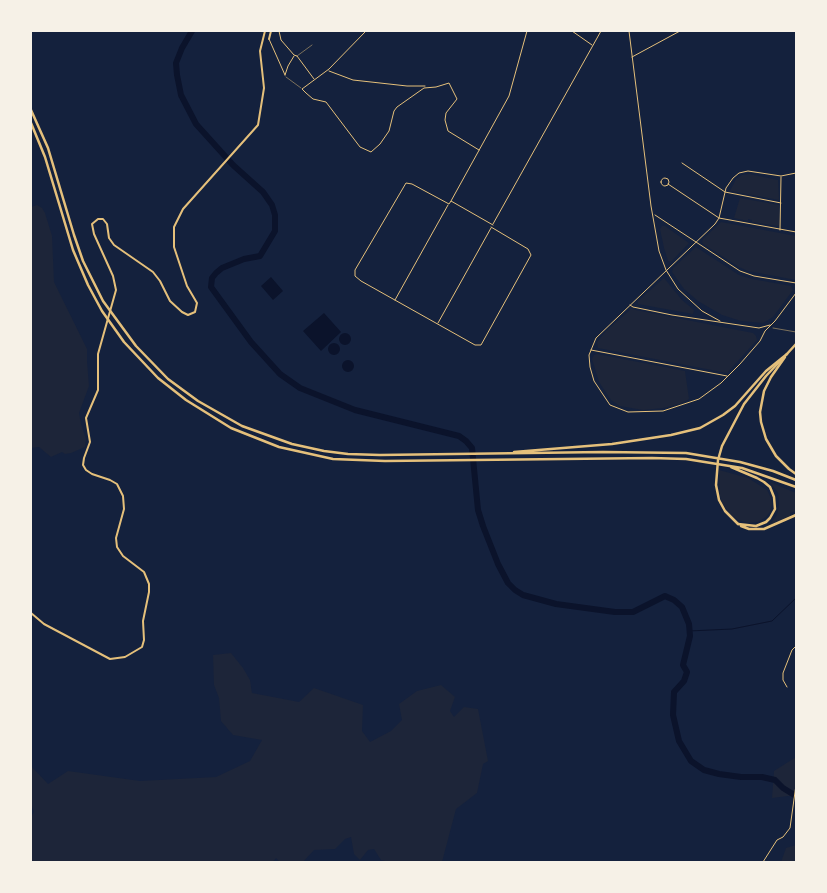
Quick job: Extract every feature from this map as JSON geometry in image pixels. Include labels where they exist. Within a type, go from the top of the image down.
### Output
[{"type":"main road","points":[[31,110],[43,134],[74,235],[89,273],[103,301],[136,346],[168,379],[212,410],[259,434],[312,449],[348,454],[506,453],[523,450],[686,453],[740,462],[773,471],[796,480]]},
{"type":"main road","points":[[31,123],[50,174],[73,250],[88,285],[114,328],[142,363],[165,384],[186,400],[231,428],[279,447],[333,459],[385,461],[686,459],[728,465],[764,475],[796,487]]},
{"type":"main road","points":[[796,344],[766,376],[744,404],[722,446],[716,479],[717,492],[722,507],[730,518],[749,529],[764,529],[796,515]]},
{"type":"main road","points":[[552,451],[620,443],[671,435],[700,428],[711,423],[729,410],[766,371],[787,354]]},
{"type":"main road","points":[[787,354],[764,391],[760,412],[766,439],[776,456],[796,474]]},
{"type":"main road","points":[[728,465],[764,482],[770,487],[774,496],[775,509],[766,522],[756,526],[738,524]]},
{"type":"street","points":[[31,613],[44,624],[110,659],[125,657],[136,652],[143,644],[143,621],[149,584],[144,572],[123,556],[117,547],[116,538],[124,509],[124,496],[117,484],[92,474],[86,470],[83,464],[90,442],[86,418],[98,390],[98,354],[115,297],[113,276],[92,224],[98,219],[105,221],[109,238],[114,245],[152,272],[160,281],[168,298],[174,305],[186,314],[191,314],[196,310],[197,303],[188,286],[174,247],[174,231],[181,212],[255,130],[264,88],[260,51],[265,31]]},
{"type":"street","points":[[271,31],[269,39],[285,75]]},
{"type":"street","points":[[279,31],[281,40],[314,79]]},
{"type":"street","points":[[366,31],[328,70],[302,89],[311,98],[326,102],[360,148],[371,152],[380,144],[389,131],[395,109],[422,89],[428,87]]},
{"type":"street","points":[[395,300],[510,92],[527,31]]},
{"type":"street","points":[[572,31],[592,45]]},
{"type":"street","points":[[438,323],[601,31]]},
{"type":"street","points":[[629,31],[659,252],[666,270],[685,297],[702,311],[720,321]]},
{"type":"street","points":[[632,57],[680,31]]},
{"type":"street","points":[[285,75],[288,66],[296,56]]},
{"type":"street","points":[[328,70],[353,80],[407,86],[436,87],[451,83],[457,99],[446,113],[445,120],[448,131],[479,150]]},
{"type":"street","points":[[682,163],[725,192],[781,203]]},
{"type":"street","points":[[796,174],[781,176],[753,171],[739,173],[730,181],[725,192],[719,218],[697,242],[596,338],[589,355],[590,367],[597,387],[610,405],[628,412],[650,413],[676,408],[700,398],[716,388],[728,376],[760,341],[765,331],[782,313],[796,293]]},
{"type":"street","points":[[780,230],[781,176]]},
{"type":"street","points":[[449,204],[409,182],[404,184],[354,273],[361,281],[475,345],[481,345],[530,258],[531,252],[451,201]]},
{"type":"street","points":[[668,184],[719,218],[796,232]]},
{"type":"street","points":[[653,214],[744,273],[796,283]]},
{"type":"street","points":[[630,304],[633,307],[672,315],[759,328],[771,325]]},
{"type":"street","points":[[590,350],[728,376]]},
{"type":"street","points":[[787,687],[783,680],[783,673],[792,650],[796,646]]},
{"type":"street","points":[[763,862],[777,840],[788,832],[796,784]]},
{"type":"lane","points":[[296,56],[312,46]]},
{"type":"lane","points":[[285,75],[302,89]]},
{"type":"path","points":[[771,325],[775,329],[796,332]]},
{"type":"shaded area","points":[[749,174],[778,180],[779,200],[730,191],[736,179],[742,175]]},
{"type":"shaded area","points":[[740,198],[779,205],[779,225],[734,218]]},
{"type":"shaded area","points":[[37,205],[45,213],[52,236],[54,282],[87,349],[89,386],[79,413],[86,439],[85,447],[71,453],[65,454],[62,452],[51,457],[39,447],[31,448],[31,207]]},
{"type":"shaded area","points":[[721,222],[796,236],[796,280],[748,271],[703,244],[703,239]]},
{"type":"shaded area","points":[[662,226],[665,226],[689,243],[671,262],[668,261],[664,248],[660,229]]},
{"type":"shaded area","points":[[696,247],[739,275],[791,286],[793,290],[773,317],[763,323],[741,321],[722,315],[698,301],[684,289],[672,272],[673,268]]},
{"type":"shaded area","points":[[271,277],[283,291],[273,300],[261,286]]},
{"type":"shaded area","points":[[664,278],[682,300],[694,310],[693,314],[638,304],[638,301]]},
{"type":"shaded area","points":[[631,309],[753,333],[757,340],[727,373],[598,348],[597,342],[606,331]]},
{"type":"shaded area","points":[[324,313],[341,332],[321,351],[303,331]]},
{"type":"shaded area","points":[[343,333],[347,333],[351,339],[347,345],[343,345],[339,341],[339,337]]},
{"type":"shaded area","points":[[332,343],[336,343],[340,349],[336,355],[332,355],[328,351],[328,347]]},
{"type":"shaded area","points":[[597,354],[685,371],[689,399],[680,404],[663,408],[643,410],[620,406],[611,400],[599,382],[592,359]]},
{"type":"shaded area","points":[[346,360],[350,360],[354,366],[350,372],[346,372],[342,368],[342,364]]},
{"type":"shaded area","points":[[719,470],[748,478],[767,490],[772,504],[770,512],[766,517],[758,522],[749,523],[738,520],[729,513],[722,503],[720,496]]},
{"type":"shaded area","points":[[770,482],[796,493],[796,511],[790,513],[790,516],[769,525],[777,515],[779,505],[778,493]]},
{"type":"shaded area","points":[[231,653],[250,680],[252,693],[299,702],[314,688],[363,705],[362,731],[370,742],[391,731],[402,720],[399,704],[417,691],[441,685],[455,697],[450,711],[454,717],[464,707],[478,709],[488,761],[483,764],[477,793],[456,809],[442,862],[388,862],[381,860],[374,849],[368,850],[360,860],[354,854],[351,837],[345,839],[335,849],[314,850],[303,862],[280,862],[276,858],[273,862],[31,862],[31,817],[34,812],[31,804],[31,766],[48,784],[68,771],[140,781],[216,777],[250,761],[262,740],[233,735],[221,721],[219,698],[214,685],[213,655]]},
{"type":"shaded area","points":[[796,757],[796,795],[772,798],[774,771]]},
{"type":"shaded area","points":[[796,845],[796,862],[781,862],[786,848]]},
{"type":"waterway","points":[[192,31],[176,63],[181,95],[196,124],[233,165],[263,192],[272,205],[275,215],[275,231],[260,256],[244,259],[222,268],[212,278],[211,287],[251,342],[280,374],[300,388],[355,410],[459,436],[466,441],[472,448],[478,510],[483,526],[498,564],[508,583],[523,595],[556,604],[615,612],[633,612],[665,596],[674,600],[682,607],[689,624],[690,636],[683,665],[687,672],[684,681],[674,692],[673,715],[679,741],[691,761],[704,770],[719,774],[762,777],[775,780],[783,788],[796,796]]},
{"type":"waterway","points":[[689,631],[732,629],[772,621],[796,598]]}]
